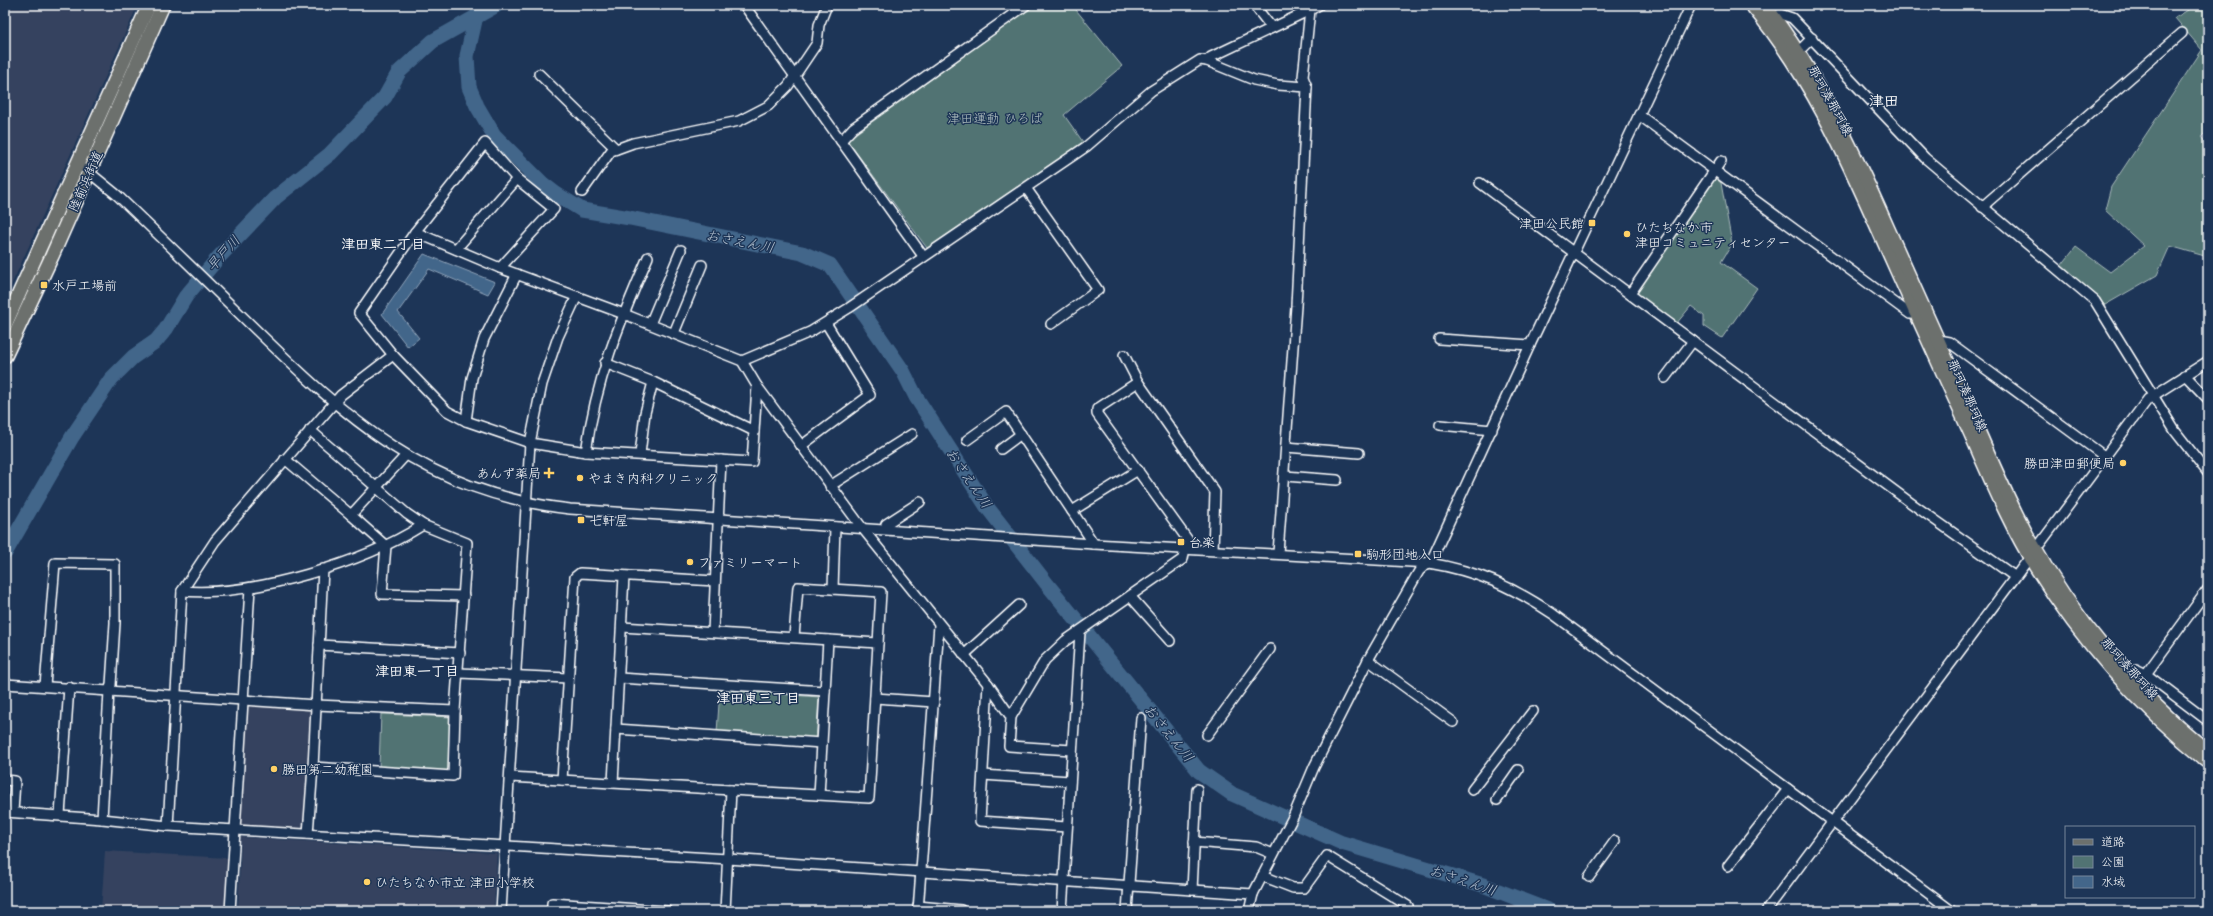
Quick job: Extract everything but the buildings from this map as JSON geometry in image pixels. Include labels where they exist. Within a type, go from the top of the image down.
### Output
[{"type":"highway","name":"陸前浜街道","points":[[5,325],[149,5]]},
{"type":"highway","name":"陸前浜街道","points":[[5,356],[163,5]]},
{"type":"main road","name":"那珂湊那珂線","points":[[1751,5],[1791,58],[1823,110],[1862,190],[2003,507],[2032,552],[2069,617],[2106,664],[2160,721],[2208,762]]},
{"type":"main road","name":"那珂湊那珂線","points":[[1765,5],[1799,51],[1843,129],[2005,488],[2032,552],[2129,675],[2167,715],[2208,751]]},
{"type":"street","points":[[744,5],[924,256]]},
{"type":"street","points":[[582,192],[611,151],[633,143],[739,121],[768,106],[781,95],[796,76],[817,43],[819,25],[825,5]]},
{"type":"street","points":[[841,141],[853,128],[1026,5]]},
{"type":"street","points":[[1254,5],[1272,28]]},
{"type":"street","points":[[1207,61],[1211,57],[1272,28],[1309,7],[1319,5]]},
{"type":"street","points":[[1249,911],[1253,894],[1293,816],[1314,767],[1368,660],[1419,571],[1429,563],[1492,430],[1530,345],[1691,5]]},
{"type":"street","points":[[1278,553],[1285,476],[1296,306],[1307,88],[1303,77],[1309,7]]},
{"type":"street","points":[[1774,16],[1780,14],[1792,18],[1925,158],[2094,301],[2175,430],[2208,473]]},
{"type":"street","points":[[1982,207],[2182,33]]},
{"type":"street","points":[[1799,51],[1812,38]]},
{"type":"street","points":[[742,361],[762,354],[826,323],[862,300],[924,256],[1087,146],[1116,119],[1164,81],[1200,60],[1207,61],[1254,80],[1278,85],[1307,88]]},
{"type":"street","points":[[539,74],[616,149]]},
{"type":"street","points":[[1639,115],[1910,314],[1916,313]]},
{"type":"street","points":[[500,268],[554,208],[517,179],[485,143],[415,232],[359,313],[393,355],[447,411],[466,421],[530,443],[586,452],[640,454],[752,462],[757,386]]},
{"type":"street","points":[[1630,294],[1721,160]]},
{"type":"street","points":[[77,163],[117,195],[300,373],[334,402],[382,440],[406,456],[444,476],[473,488],[526,502],[570,509],[1094,544],[1213,549],[1429,563],[1471,572],[1522,593],[1560,618],[1952,911]]},
{"type":"street","points":[[456,249],[517,179]]},
{"type":"street","points":[[1480,183],[1911,503],[2014,576]]},
{"type":"street","points":[[1026,188],[1098,290],[1051,324]]},
{"type":"street","points":[[415,232],[500,268],[674,333],[742,361],[757,386],[862,529],[988,684],[1011,717]]},
{"type":"street","points":[[650,324],[681,250]]},
{"type":"street","points":[[586,452],[596,395],[605,362],[648,257]]},
{"type":"street","points":[[674,333],[702,266]]},
{"type":"street","points":[[466,421],[472,378],[484,339],[517,274]]},
{"type":"street","points":[[501,911],[530,443],[542,384],[558,337],[577,296]]},
{"type":"street","points":[[801,446],[870,396],[826,323]]},
{"type":"street","points":[[1439,339],[1530,345]]},
{"type":"street","points":[[1938,340],[1949,342],[2104,456]]},
{"type":"street","points":[[1665,378],[1693,341]]},
{"type":"street","points":[[168,826],[177,697],[182,591],[215,541],[334,402],[393,355]]},
{"type":"street","points":[[1124,356],[1138,382],[1215,492],[1213,549]]},
{"type":"street","points":[[1766,911],[1833,823],[2014,576],[2148,399],[2208,361]]},
{"type":"street","points":[[605,362],[653,382],[754,431]]},
{"type":"street","points":[[2185,376],[2208,399]]},
{"type":"street","points":[[640,454],[645,413],[653,382]]},
{"type":"street","points":[[1138,382],[1097,409],[1097,414],[1138,470],[1188,548]]},
{"type":"street","points":[[968,440],[1006,412],[1094,544]]},
{"type":"street","points":[[1440,425],[1492,430]]},
{"type":"street","points":[[310,430],[423,526],[467,543],[459,673],[455,711],[453,776],[313,767]]},
{"type":"street","points":[[830,486],[912,434]]},
{"type":"street","points":[[1001,449],[1021,434]]},
{"type":"street","points":[[1286,447],[1359,453]]},
{"type":"street","points":[[351,514],[406,456]]},
{"type":"street","points":[[285,458],[386,546]]},
{"type":"street","points":[[713,632],[721,460]]},
{"type":"street","points":[[1072,512],[1138,470]]},
{"type":"street","points":[[1285,476],[1337,480]]},
{"type":"street","points":[[884,529],[886,524],[920,502]]},
{"type":"street","points":[[182,591],[202,592],[250,588],[323,569],[386,546],[423,526]]},
{"type":"street","points":[[833,589],[835,527]]},
{"type":"street","points":[[386,546],[382,594],[464,596]]},
{"type":"street","points":[[1072,750],[1009,746],[1011,717],[1045,660],[1064,641],[1080,632],[1089,624],[1183,559],[1188,548]]},
{"type":"street","points":[[45,686],[55,563],[115,564],[116,623],[111,685],[108,692],[102,819]]},
{"type":"street","points":[[308,834],[313,767],[323,569]]},
{"type":"street","points":[[562,780],[575,577],[580,573],[715,582]]},
{"type":"street","points":[[613,783],[624,576]]},
{"type":"street","points":[[510,777],[869,798],[881,592],[798,587],[794,637]]},
{"type":"street","points":[[230,911],[250,588]]},
{"type":"street","points":[[2146,674],[2208,591]]},
{"type":"street","points":[[1130,596],[1170,641]]},
{"type":"street","points":[[964,655],[1019,605]]},
{"type":"street","points":[[939,625],[918,909],[960,910]]},
{"type":"street","points":[[622,627],[878,643]]},
{"type":"street","points":[[1062,911],[1080,632]]},
{"type":"street","points":[[819,795],[828,640]]},
{"type":"street","points":[[319,645],[460,653]]},
{"type":"street","points":[[1207,735],[1270,649]]},
{"type":"street","points":[[1368,660],[1453,722]]},
{"type":"street","points":[[2129,675],[2136,669],[2146,674],[2208,721]]},
{"type":"street","points":[[459,673],[568,678]]},
{"type":"street","points":[[619,678],[825,691]]},
{"type":"street","points":[[5,684],[69,687],[108,692],[243,701],[455,711]]},
{"type":"street","points":[[988,684],[980,821],[1067,827]]},
{"type":"street","points":[[60,815],[69,687]]},
{"type":"street","points":[[875,698],[934,702]]},
{"type":"street","points":[[1472,790],[1532,711]]},
{"type":"street","points":[[1127,911],[1141,718]]},
{"type":"street","points":[[616,729],[822,743]]},
{"type":"street","points":[[1496,800],[1518,770]]},
{"type":"street","points":[[983,775],[1070,781]]},
{"type":"street","points":[[5,780],[15,781],[9,812],[60,815],[168,826],[728,859],[1253,894]]},
{"type":"street","points":[[1192,890],[1197,789]]},
{"type":"street","points":[[1728,866],[1788,789]]},
{"type":"street","points":[[725,911],[731,790]]},
{"type":"street","points":[[1589,877],[1615,841]]},
{"type":"street","points":[[1194,842],[1256,847],[1273,854]]},
{"type":"street","points":[[1262,876],[1293,888],[1304,888],[1326,856],[1408,906]]},
{"type":"street","points":[[552,911],[552,903],[600,909],[666,911]]},
{"type":"shaded area","points":[[5,5],[138,5],[5,299]]},
{"type":"shaded area","name":"勝田第二幼稚園","points":[[245,704],[311,710],[304,831],[237,828]]},
{"type":"shaded area","name":"ひたちなか市立 津田小学校","points":[[241,837],[497,853],[494,911],[238,911]]},
{"type":"shaded area","points":[[105,851],[229,858],[226,911],[101,911]]},
{"type":"green space","name":"津田運動 ひろば","points":[[1034,5],[1072,5],[1122,66],[1064,115],[1083,142],[927,248],[847,140]]},
{"type":"green space","points":[[2196,5],[2208,5],[2208,130],[2201,137],[2208,145],[2208,257],[2170,246],[2157,275],[2105,305],[2061,266],[2076,247],[2110,272],[2144,246],[2105,210],[2111,187],[2202,50],[2175,18]]},
{"type":"green space","points":[[1713,176],[1721,183],[1732,244],[1721,262],[1757,288],[1722,338],[1704,326],[1704,316],[1691,306],[1676,324],[1633,295]]},
{"type":"green space","points":[[720,690],[819,697],[816,739],[717,732]]},
{"type":"green space","points":[[381,714],[451,717],[450,773],[379,768]]},
{"type":"water","points":[[424,254],[495,282],[488,294],[429,269],[398,312],[419,338],[408,347],[382,314]]},
{"type":"waterway","name":"早戸川","points":[[5,553],[72,437],[111,379],[133,357],[156,341],[166,329],[186,296],[218,258],[275,198],[330,154],[385,97],[399,72],[433,41],[497,5]]},
{"type":"waterway","name":"おさえん川","points":[[476,16],[467,56],[469,87],[477,106],[494,135],[543,184],[556,194],[582,210],[630,218],[802,253],[830,265],[903,371],[916,397],[987,507],[1047,584],[1199,771],[1232,794],[1342,843],[1483,885],[1550,911]]},
{"type":"place","name":"津田公民館","points":[[1592,223]]},
{"type":"place","name":"ひたちなか市 津田コミュニティセンター","points":[[1627,234]]},
{"type":"place","name":"水戸工場前","points":[[44,285]]},
{"type":"place","name":"勝田津田郵便局","points":[[2123,463]]},
{"type":"place","name":"あんず薬局","points":[[549,473]]},
{"type":"place","name":"やまき内科クリニック","points":[[580,478]]},
{"type":"place","name":"七軒屋","points":[[581,520]]},
{"type":"place","name":"台楽","points":[[1181,542]]},
{"type":"place","name":"駒形団地入口","points":[[1358,554]]},
{"type":"place","name":"ファミリーマート","points":[[690,562]]},
{"type":"place","name":"勝田第二幼稚園","points":[[274,769]]},
{"type":"place","name":"ひたちなか市立 津田小学校","points":[[367,882]]},
{"type":"district","name":"津田","points":[[1884,101]]},
{"type":"district","name":"津田東二丁目","points":[[383,244]]},
{"type":"district","name":"津田東一丁目","points":[[417,671]]},
{"type":"district","name":"津田東三丁目","points":[[758,698]]}]
